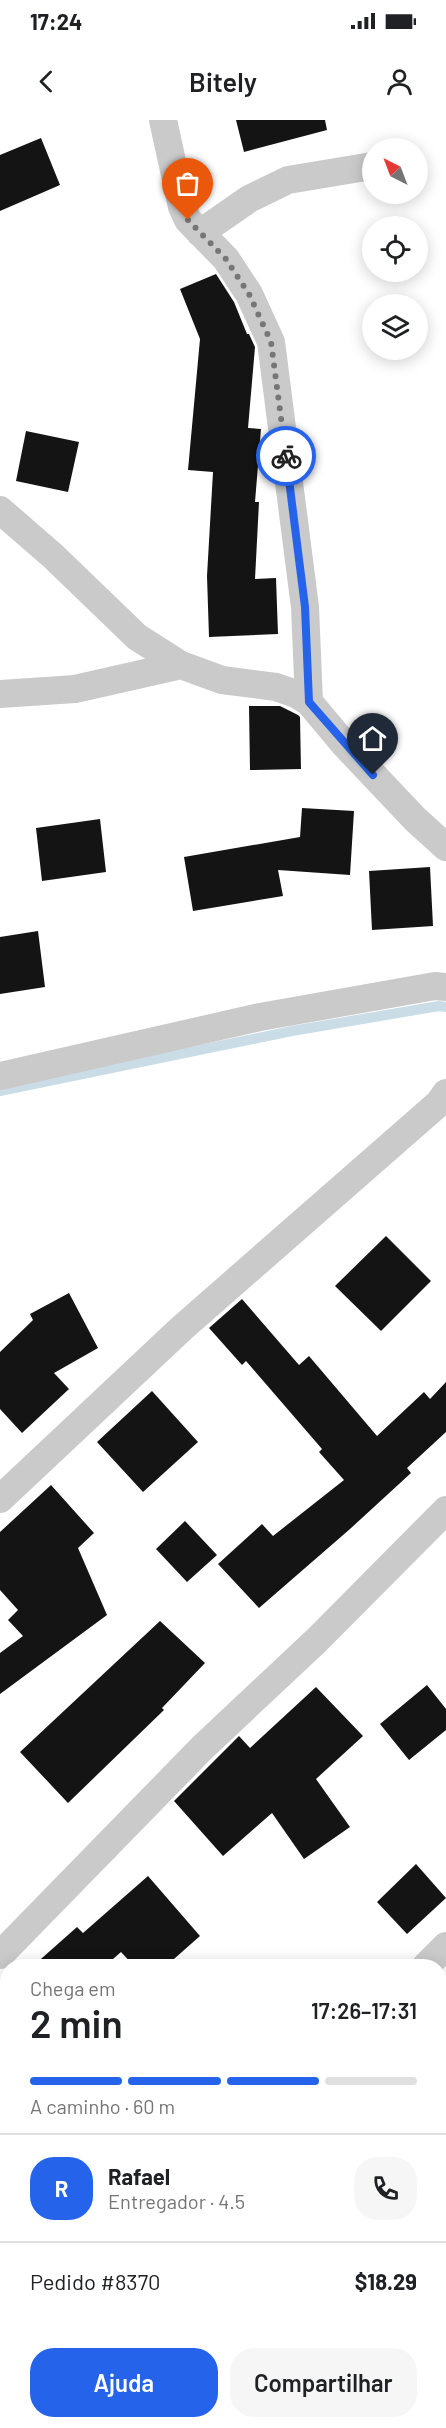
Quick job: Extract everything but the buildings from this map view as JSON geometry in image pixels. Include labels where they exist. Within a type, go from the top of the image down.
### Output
[{"type":"street","points":[[163,120],[182,207],[188,220],[226,259],[249,294],[271,342],[305,607],[309,702]]},
{"type":"street","points":[[200,233],[249,199],[288,180],[362,168]]},
{"type":"street","points":[[0,510],[53,556],[137,637],[181,665],[222,680],[276,687],[296,694],[309,702],[345,745],[415,819],[446,847]]},
{"type":"street","points":[[0,694],[75,688],[181,665]]},
{"type":"street","points":[[0,1076],[260,1017],[435,986],[446,987]]},
{"type":"street","points":[[0,1499],[182,1328],[381,1155],[446,1093]]},
{"type":"street","points":[[0,1955],[202,1748],[317,1640],[446,1510]]},
{"type":"street","points":[[433,1959],[446,1946]]},
{"type":"waterway","points":[[0,1091],[292,1031],[439,1006],[446,1007]]},
{"type":"way so far","points":[[188,220],[226,259],[249,294],[271,342],[286,456]]},
{"type":"route","points":[[286,456],[305,607],[309,702],[373,775]]}]
